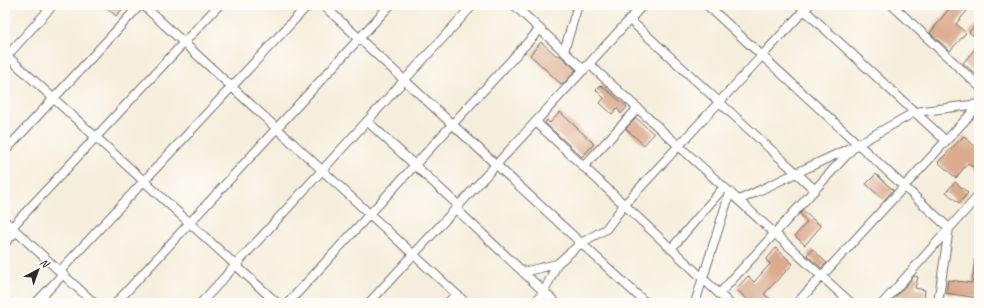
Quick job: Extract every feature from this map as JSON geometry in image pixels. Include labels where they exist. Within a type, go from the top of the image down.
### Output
[{"type":"street","points":[[53,5],[6,56],[277,303]]},
{"type":"street","points":[[5,151],[141,5],[466,303]]},
{"type":"street","points":[[5,243],[14,229],[96,137],[219,5]]},
{"type":"street","points":[[36,303],[61,272],[144,181],[308,5]]},
{"type":"street","points":[[323,5],[646,303]]},
{"type":"street","points":[[116,303],[390,5]]},
{"type":"street","points":[[201,303],[473,5]]},
{"type":"street","points":[[514,5],[564,52],[587,67],[638,108],[851,303]]},
{"type":"street","points":[[564,52],[578,5]]},
{"type":"street","points":[[369,303],[644,5]]},
{"type":"street","points":[[707,5],[950,228]]},
{"type":"street","points":[[892,5],[979,86]]},
{"type":"street","points":[[534,303],[544,292],[557,264],[581,243],[606,229],[624,205],[762,56],[804,7],[946,141]]},
{"type":"street","points":[[630,20],[815,190]]},
{"type":"street","points":[[288,303],[540,29]]},
{"type":"street","points":[[739,200],[858,144],[915,112],[979,104]]},
{"type":"street","points":[[797,303],[979,104]]},
{"type":"street","points":[[583,167],[638,108]]},
{"type":"street","points":[[367,121],[415,165],[556,303]]},
{"type":"street","points":[[536,122],[729,303]]},
{"type":"street","points":[[719,294],[858,144]]},
{"type":"street","points":[[671,249],[727,189]]},
{"type":"street","points":[[695,303],[727,189]]},
{"type":"street","points":[[882,303],[979,195]]},
{"type":"street","points":[[5,221],[94,303]]},
{"type":"street","points":[[938,303],[950,228]]},
{"type":"street","points":[[523,272],[557,264]]},
{"type":"street","points":[[448,303],[456,294]]},
{"type":"building","points":[[104,5],[126,5],[116,16]]},
{"type":"building","points":[[952,5],[972,5],[956,24],[966,33],[950,51],[930,33]]},
{"type":"building","points":[[979,21],[979,41],[969,32]]},
{"type":"building","points":[[541,42],[557,56],[558,54],[576,70],[562,85],[530,55]]},
{"type":"building","points":[[979,44],[979,77],[963,63]]},
{"type":"building","points":[[601,85],[627,107],[621,114],[617,108],[612,114],[600,103],[604,98],[596,90]]},
{"type":"building","points":[[560,112],[594,144],[582,157],[545,123],[547,120],[550,123]]},
{"type":"building","points":[[636,118],[654,134],[644,145],[626,129]]},
{"type":"building","points":[[964,136],[979,150],[979,172],[968,163],[956,178],[938,162]]},
{"type":"building","points":[[876,174],[893,190],[884,200],[866,184]]},
{"type":"building","points":[[955,182],[968,193],[959,203],[946,192]]},
{"type":"building","points":[[803,211],[821,226],[805,245],[795,236],[807,222],[800,214]]},
{"type":"building","points":[[776,248],[793,264],[764,294],[770,299],[766,303],[751,303],[736,289],[748,276],[754,282],[770,264],[766,260]]},
{"type":"building","points":[[812,249],[827,263],[821,268],[807,255]]},
{"type":"building","points":[[975,259],[979,259],[978,298],[946,293],[948,280],[972,283]]},
{"type":"building","points":[[914,276],[918,277],[915,288],[925,290],[924,300],[911,298],[910,303],[890,303]]}]
